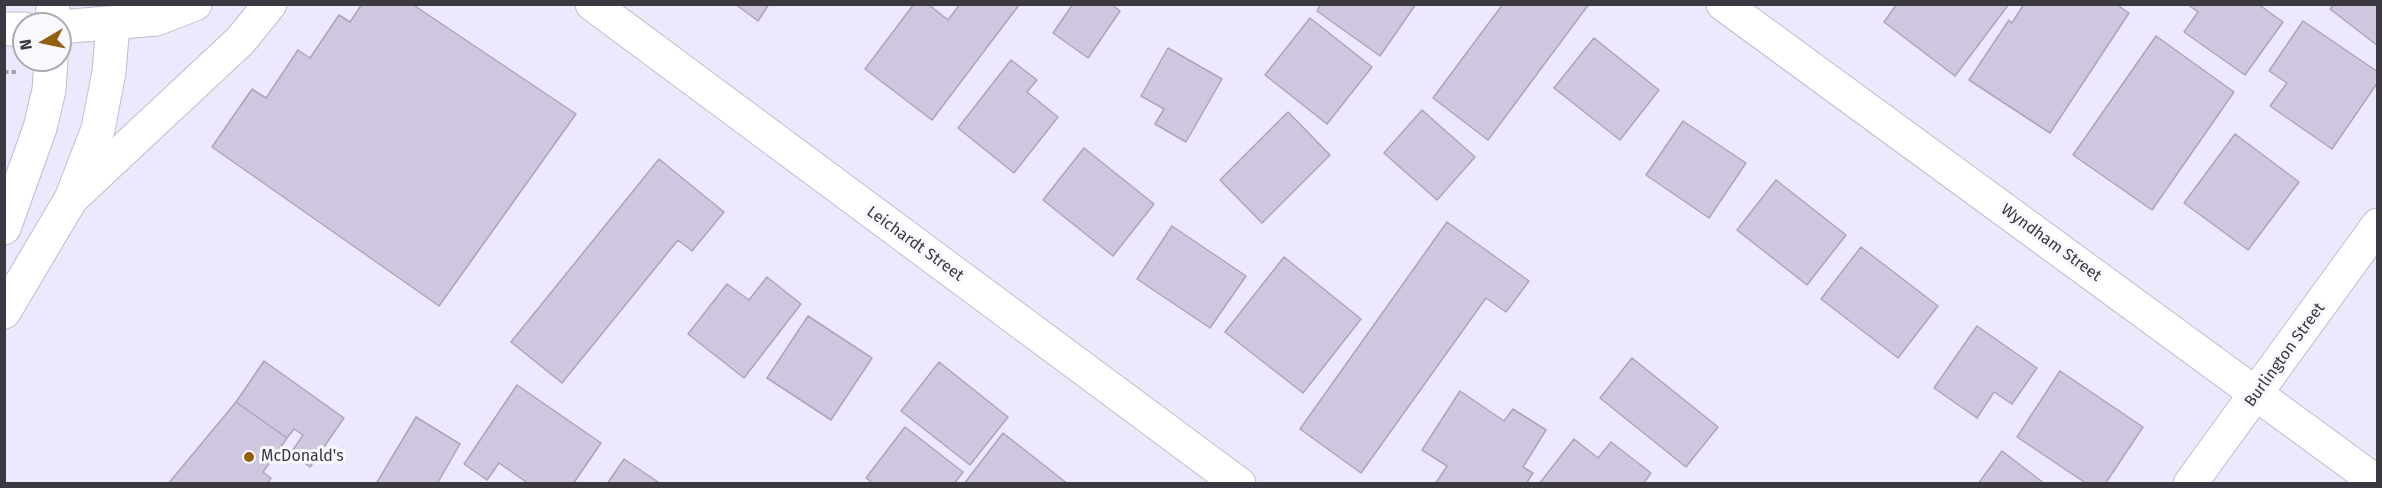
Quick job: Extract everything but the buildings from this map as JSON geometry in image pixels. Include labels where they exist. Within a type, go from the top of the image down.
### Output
[{"type":"main road","points":[[72,24],[112,14],[161,18],[195,4]]},
{"type":"main road","points":[[71,199],[241,40],[270,4]]},
{"type":"main road","name":"Leichardt Street","points":[[592,4],[1239,483]]},
{"type":"main road","name":"Wyndham Street","points":[[1723,4],[2378,483]]},
{"type":"main road","points":[[4,312],[71,199],[98,129],[109,72],[112,14]]},
{"type":"main road","points":[[4,228],[40,128],[49,90],[50,72]]},
{"type":"main road","name":"Burlington Street","points":[[2190,483],[2378,225]]},
{"type":"path","points":[[4,72],[11,72]]},
{"type":"place","name":"McDonald's","points":[[249,457]]}]
